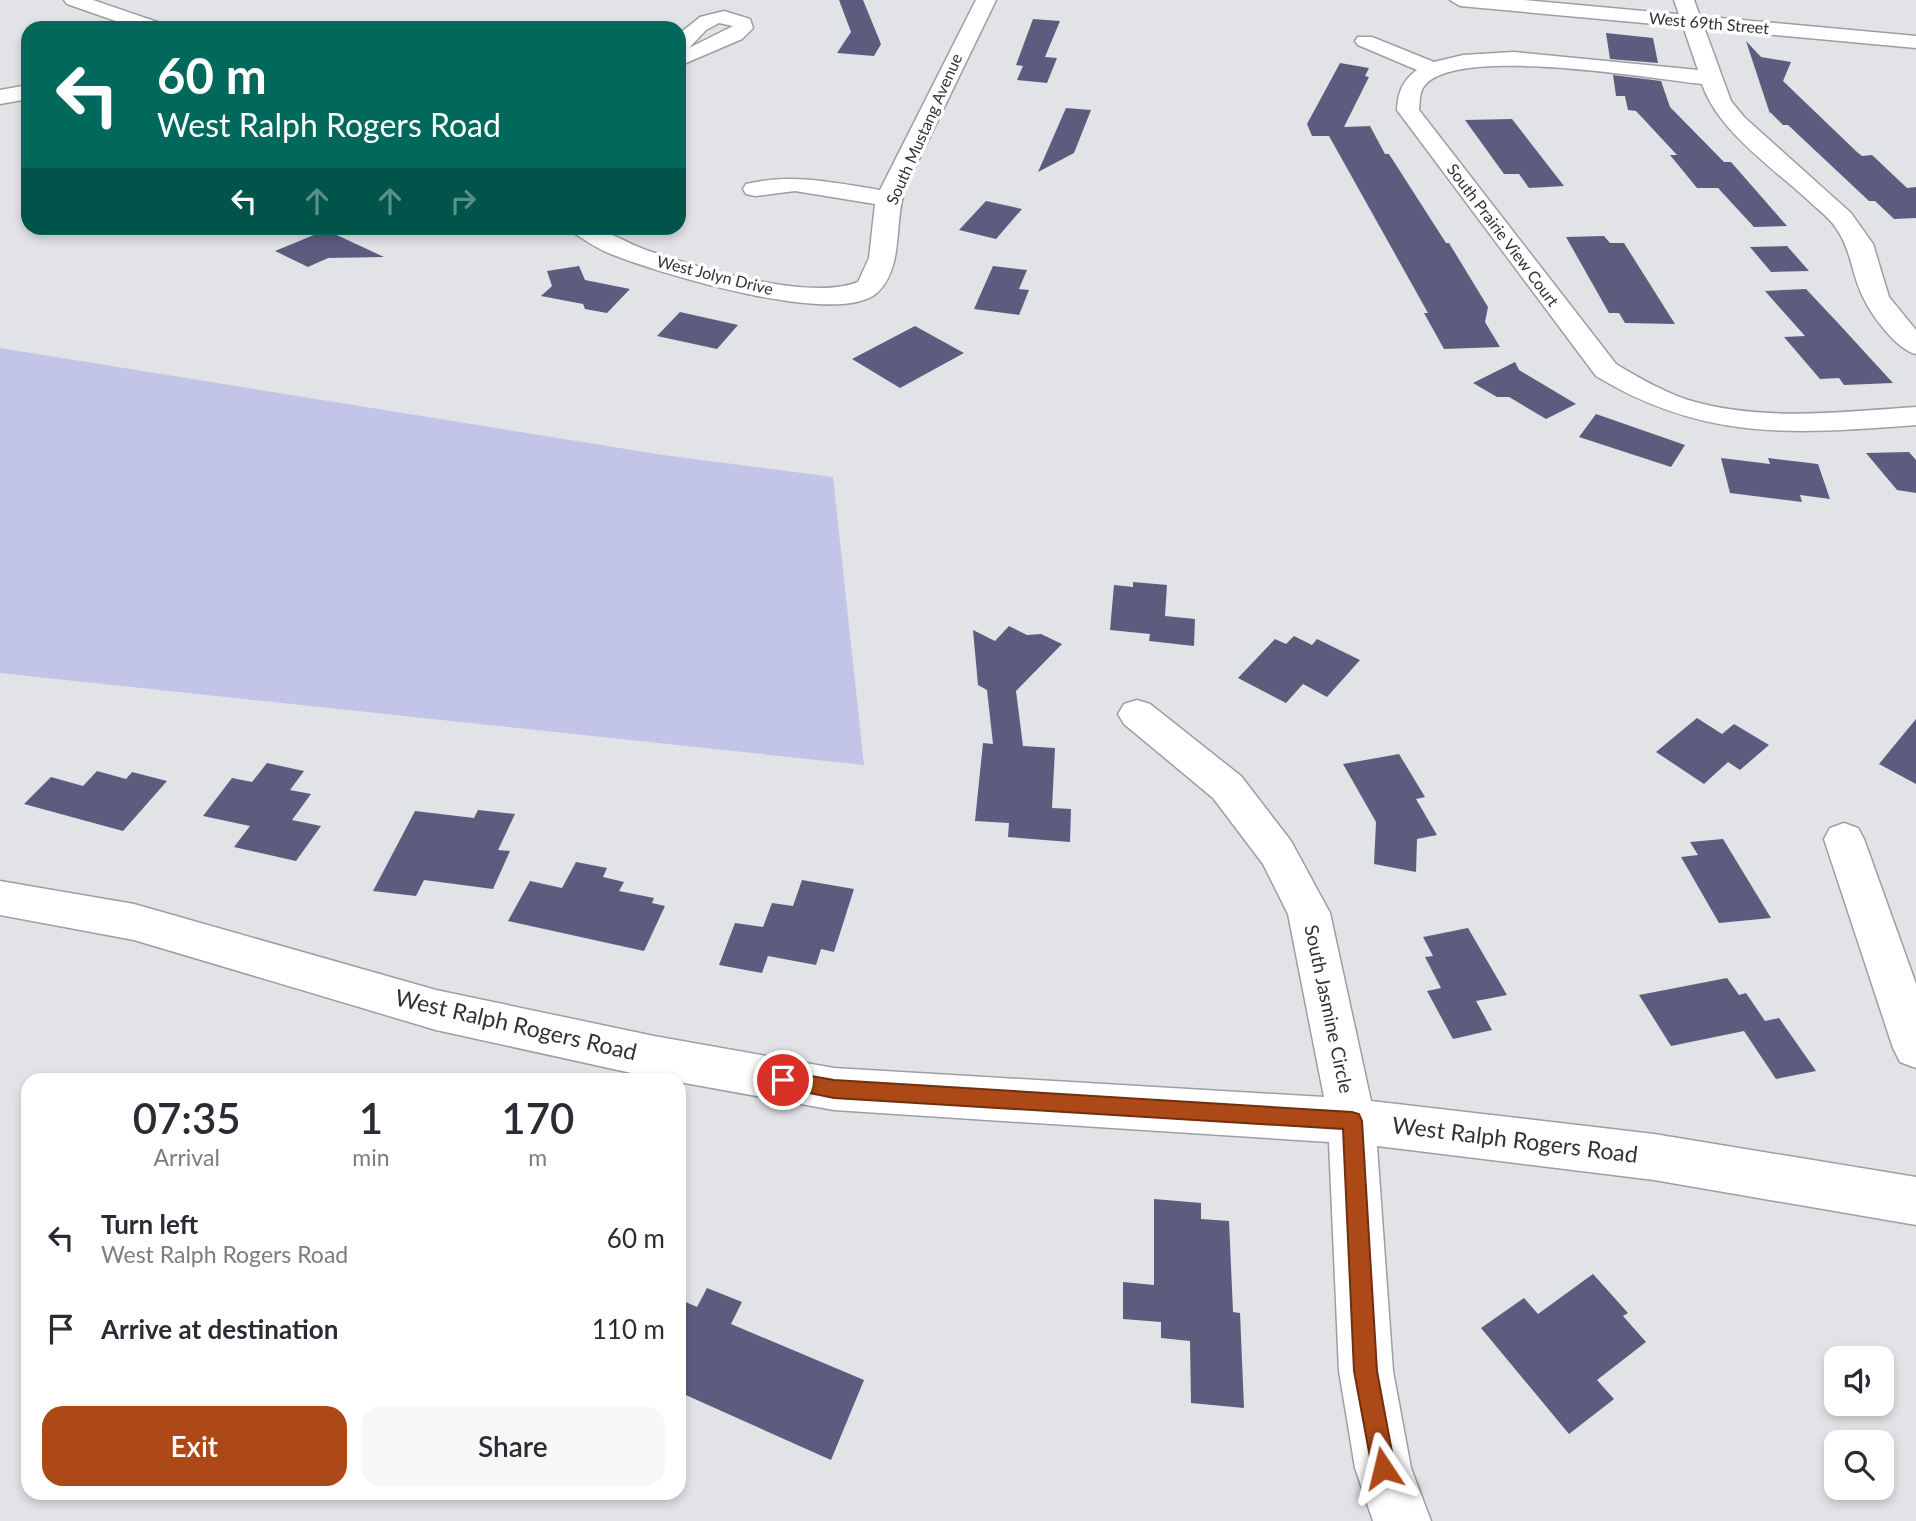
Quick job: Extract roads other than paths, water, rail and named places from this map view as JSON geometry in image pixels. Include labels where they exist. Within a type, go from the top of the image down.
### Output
[{"type":"street","name":"South Mustang Avenue","points":[[855,295],[867,288],[878,273],[889,199],[957,52],[986,0]]},
{"type":"street","name":"West 69th Street","points":[[1460,0],[1687,12],[1916,42]]},
{"type":"street","name":"West 69th Street","points":[[1533,0],[1916,35]]},
{"type":"street","points":[[80,1],[136,21]]},
{"type":"street","points":[[1687,12],[1720,103],[1735,122],[1842,218],[1860,244],[1876,297],[1898,328],[1916,346]]},
{"type":"street","points":[[686,37],[709,19],[730,18],[743,23],[743,28],[735,35],[686,57]]},
{"type":"street","points":[[1365,41],[1434,70]]},
{"type":"street","name":"South Prairie View Court","points":[[1710,78],[1514,58],[1457,63],[1417,78],[1409,87],[1408,110],[1606,370],[1644,393],[1688,409],[1741,421],[1803,423],[1916,416]]},
{"type":"street","points":[[0,97],[21,93]]},
{"type":"street","points":[[755,189],[795,184],[889,199]]},
{"type":"street","name":"West Jolyn Drive","points":[[595,235],[617,248],[670,266],[820,298],[855,295]]},
{"type":"street","name":"South Jasmine Circle","points":[[1137,714],[1227,787],[1277,853],[1309,913],[1352,1121],[1366,1371],[1383,1468],[1402,1521]]},
{"type":"street","points":[[1844,839],[1916,1048]]},
{"type":"street","name":"West Ralph Rogers Road","points":[[0,898],[134,922],[436,1010],[654,1057],[834,1089],[1352,1121],[1654,1157],[1916,1201]]}]
